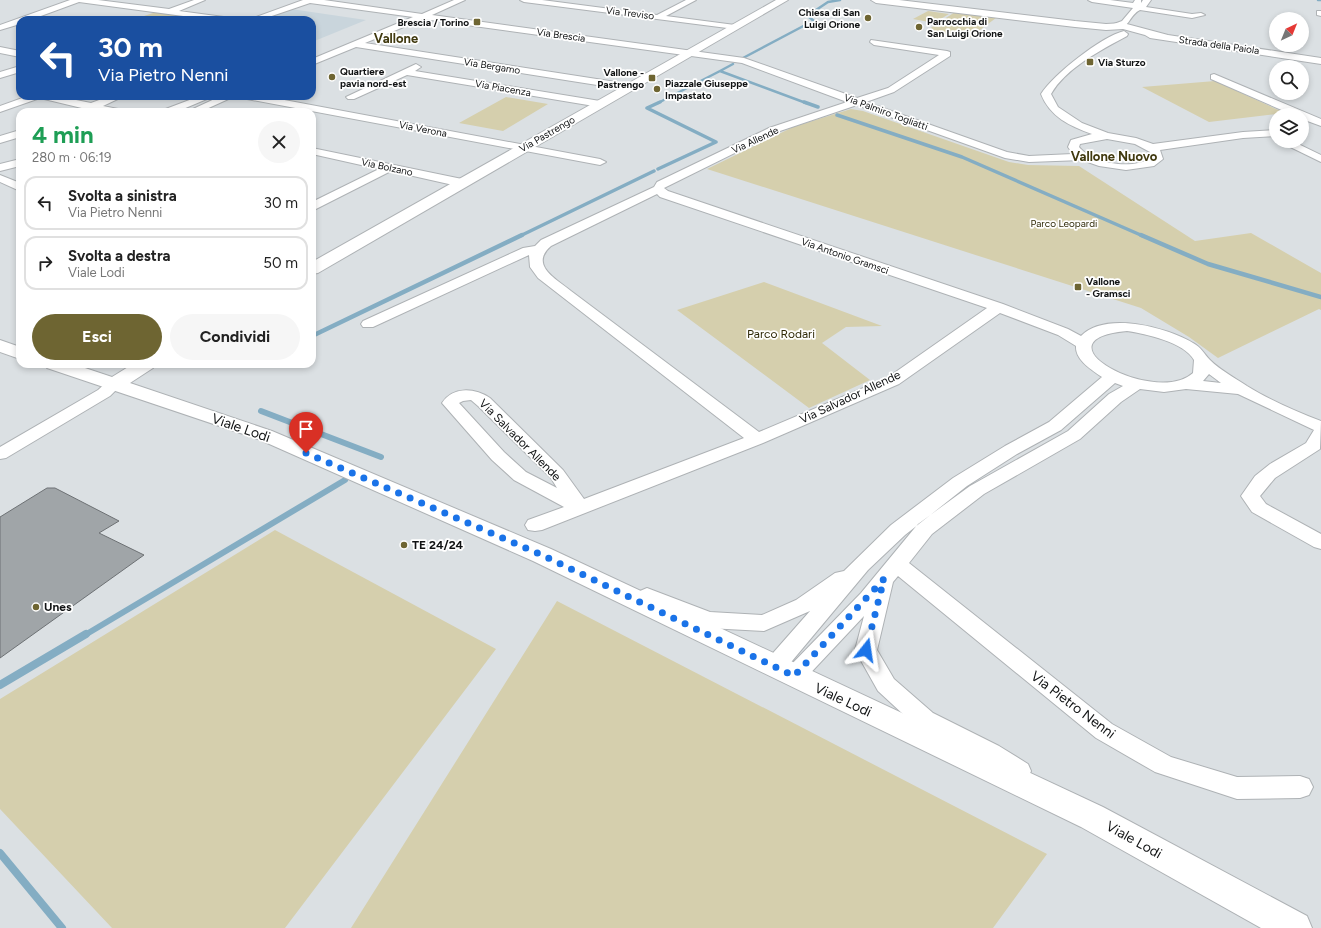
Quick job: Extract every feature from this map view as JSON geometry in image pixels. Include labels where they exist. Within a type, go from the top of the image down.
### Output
[{"type":"street","points":[[32,16],[77,0]]},
{"type":"street","points":[[81,0],[204,16]]},
{"type":"street","points":[[170,11],[201,0]]},
{"type":"street","points":[[263,16],[309,0]]},
{"type":"street","name":"Via Brescia","points":[[309,0],[689,53]]},
{"type":"street","name":"Via Treviso","points":[[524,0],[735,27]]},
{"type":"street","points":[[658,17],[692,0]]},
{"type":"street","name":"Via Pastrengo","points":[[316,267],[783,0]]},
{"type":"street","points":[[876,0],[1132,32]]},
{"type":"street","points":[[1092,0],[1139,6],[1192,16],[1201,15]]},
{"type":"street","points":[[1042,81],[1103,37],[1107,29],[1125,23],[1134,10],[1139,6],[1144,5],[1147,0]]},
{"type":"street","points":[[316,60],[421,16],[464,2]]},
{"type":"street","points":[[392,29],[411,26],[432,18],[464,2]]},
{"type":"street","points":[[585,8],[604,2]]},
{"type":"street","points":[[594,9],[604,2]]},
{"type":"street","points":[[366,8],[379,3]]},
{"type":"street","points":[[1132,32],[1131,24],[1141,11],[1139,6]]},
{"type":"street","points":[[0,28],[16,22]]},
{"type":"street","points":[[1117,26],[1132,32]]},
{"type":"street","points":[[1132,32],[1092,53],[1052,83],[1046,94],[1053,108],[1067,118],[1107,136],[1132,140],[1152,148],[1243,135],[1269,134]]},
{"type":"street","name":"Strada della Paiola","points":[[1132,32],[1321,61]]},
{"type":"street","name":"Via Allende","points":[[658,190],[661,184],[773,130],[891,90],[947,54],[874,42]]},
{"type":"street","name":"Via Bergamo","points":[[354,44],[629,87]]},
{"type":"street","points":[[318,48],[337,51]]},
{"type":"street","points":[[0,50],[16,53]]},
{"type":"street","name":"Via Palmiro Togliatti","points":[[689,53],[752,63],[1005,155],[1029,159],[1084,157],[1112,165],[1141,166],[1151,163],[1157,159],[1157,154],[1152,148]]},
{"type":"street","points":[[351,96],[437,58]]},
{"type":"street","points":[[0,75],[16,70]]},
{"type":"street","name":"Via Piacenza","points":[[406,72],[600,104]]},
{"type":"street","points":[[1214,77],[1286,108]]},
{"type":"street","points":[[0,109],[26,100]]},
{"type":"street","points":[[62,100],[101,108]]},
{"type":"street","points":[[87,108],[108,100]]},
{"type":"street","points":[[178,108],[198,100]]},
{"type":"street","points":[[200,108],[220,100]]},
{"type":"street","name":"Via Verona","points":[[268,100],[311,108]]},
{"type":"street","points":[[1040,105],[1050,114],[1081,134],[1082,139]]},
{"type":"street","name":"Via Verona","points":[[316,109],[600,162]]},
{"type":"street","points":[[1309,119],[1321,125]]},
{"type":"street","points":[[1309,128],[1321,125]]},
{"type":"street","points":[[0,140],[16,134]]},
{"type":"street","points":[[1265,135],[1269,136]]},
{"type":"street","points":[[1084,157],[1076,152],[1073,147],[1075,142],[1082,139],[1107,136]]},
{"type":"street","points":[[1298,148],[1321,159]]},
{"type":"street","name":"Via Bolzano","points":[[316,153],[391,167],[462,183]]},
{"type":"street","points":[[0,168],[16,163]]},
{"type":"street","points":[[316,205],[391,167]]},
{"type":"street","points":[[0,178],[16,185]]},
{"type":"street","points":[[0,188],[16,185]]},
{"type":"street","points":[[658,190],[555,238],[539,249],[534,257],[537,268],[566,294],[757,439]]},
{"type":"street","name":"Via Antonio Gramsci","points":[[658,190],[671,197],[998,307],[1062,332],[1083,344]]},
{"type":"street","points":[[368,324],[528,251],[539,249]]},
{"type":"street","points":[[484,272],[537,268]]},
{"type":"street","name":"Via Salvador Allende","points":[[535,524],[757,439],[893,381],[998,307]]},
{"type":"street","name":"Via Antonio Gramsci","points":[[1034,321],[1096,332]]},
{"type":"street","points":[[1242,390],[1187,384],[1164,387],[1137,384],[1112,376],[1098,368],[1089,360],[1084,352],[1083,344],[1087,337],[1096,332],[1105,329],[1127,327],[1151,331],[1178,340],[1190,348],[1201,361],[1242,390],[1304,421],[1321,427]]},
{"type":"street","points":[[0,346],[16,352]]},
{"type":"street","points":[[1187,384],[1200,375],[1203,368],[1201,361]]},
{"type":"street","name":"Viale Lodi","points":[[66,368],[266,435],[542,555],[784,672],[1092,817],[1295,928]]},
{"type":"street","points":[[0,454],[104,393],[114,384],[140,368]]},
{"type":"street","points":[[542,555],[708,620],[764,623],[803,605],[861,565],[898,530],[960,482],[1055,426],[1097,391],[1112,376]]},
{"type":"street","points":[[784,672],[891,572],[925,529],[977,490],[1074,435],[1115,398],[1137,384]]},
{"type":"street","name":"Via Salvador Allende","points":[[466,395],[475,396],[484,402],[557,474],[580,507],[520,476],[498,456],[450,403],[457,397],[466,395]]},
{"type":"street","points":[[1321,433],[1311,448],[1279,466],[1255,485],[1250,496],[1259,508],[1321,542]]},
{"type":"street","points":[[784,672],[861,565]]},
{"type":"street","points":[[891,572],[866,650],[886,685],[925,720],[990,753],[1092,817]]},
{"type":"street","name":"Via Pietro Nenni","points":[[891,572],[1104,731],[1164,765],[1237,788],[1300,788]]},
{"type":"shaded area","points":[[291,9],[366,20],[316,40],[316,16],[271,16]]},
{"type":"green space","points":[[928,11],[949,14],[934,23],[913,19]]},
{"type":"green space","points":[[156,12],[186,16],[144,16]]},
{"type":"green space","points":[[955,12],[996,18],[969,38],[926,31]]},
{"type":"green space","points":[[1215,81],[1274,108],[1269,108],[1269,115],[1209,122],[1142,87]]},
{"type":"green space","points":[[506,97],[548,104],[503,131],[459,123]]},
{"type":"green space","name":"Parco Leopardi","points":[[851,109],[863,111],[1009,162],[1028,165],[1079,166],[1195,241],[1251,233],[1321,273],[1321,310],[1319,309],[1218,358],[1189,337],[1141,308],[707,169],[793,127]]},
{"type":"green space","name":"Parco Rodari","points":[[764,282],[882,326],[846,327],[822,343],[870,380],[809,408],[677,310]]},
{"type":"green space","points":[[275,530],[496,649],[285,928],[112,928],[0,809],[0,699]]},
{"type":"green space","points":[[557,601],[1047,854],[993,928],[351,928]]},
{"type":"building","name":"Unes","points":[[47,488],[55,488],[119,521],[99,533],[144,555],[0,658],[0,517]]},
{"type":"waterway","points":[[814,21],[809,17],[810,14],[828,2],[840,0]]},
{"type":"waterway","points":[[743,58],[811,22]]},
{"type":"waterway","points":[[720,71],[733,64]]},
{"type":"waterway","points":[[659,102],[720,71]]},
{"type":"waterway","points":[[720,71],[806,103]]},
{"type":"waterway","points":[[658,169],[716,142],[647,108],[659,102]]},
{"type":"waterway","points":[[804,102],[818,107]]},
{"type":"waterway","points":[[837,115],[962,157],[1143,236]]},
{"type":"waterway","points":[[520,236],[654,171]]},
{"type":"waterway","points":[[316,334],[522,235]]},
{"type":"waterway","points":[[1141,235],[1208,264],[1321,297]]},
{"type":"waterway","points":[[261,411],[381,457]]},
{"type":"waterway","points":[[85,635],[345,480]]},
{"type":"waterway","points":[[0,685],[86,634]]},
{"type":"waterway","points":[[0,853],[62,928]]},
{"type":"place","name":"Chiesa di San Luigi Orione","points":[[868,18]]},
{"type":"place","name":"Brescia / Torino","points":[[477,22]]},
{"type":"place","name":"Parrocchia di San Luigi Orione","points":[[919,27]]},
{"type":"place","name":"Via Sturzo","points":[[1090,62]]},
{"type":"place","name":"Quartiere pavia nord-est","points":[[332,77]]},
{"type":"place","name":"Vallone - Pastrengo","points":[[652,78]]},
{"type":"place","name":"Piazzale Giuseppe Impastato","points":[[657,89]]},
{"type":"place","name":"Vallone - Gramsci","points":[[1078,287]]},
{"type":"place","name":"TE 24/24","points":[[404,545]]},
{"type":"place","name":"Unes","points":[[36,607]]},
{"type":"district","name":"Vallone","points":[[396,38]]},
{"type":"district","name":"Vallone Nuovo","points":[[1114,156]]},
{"type":"route","points":[[306,453],[542,555],[794,676],[884,579],[866,650]]}]
